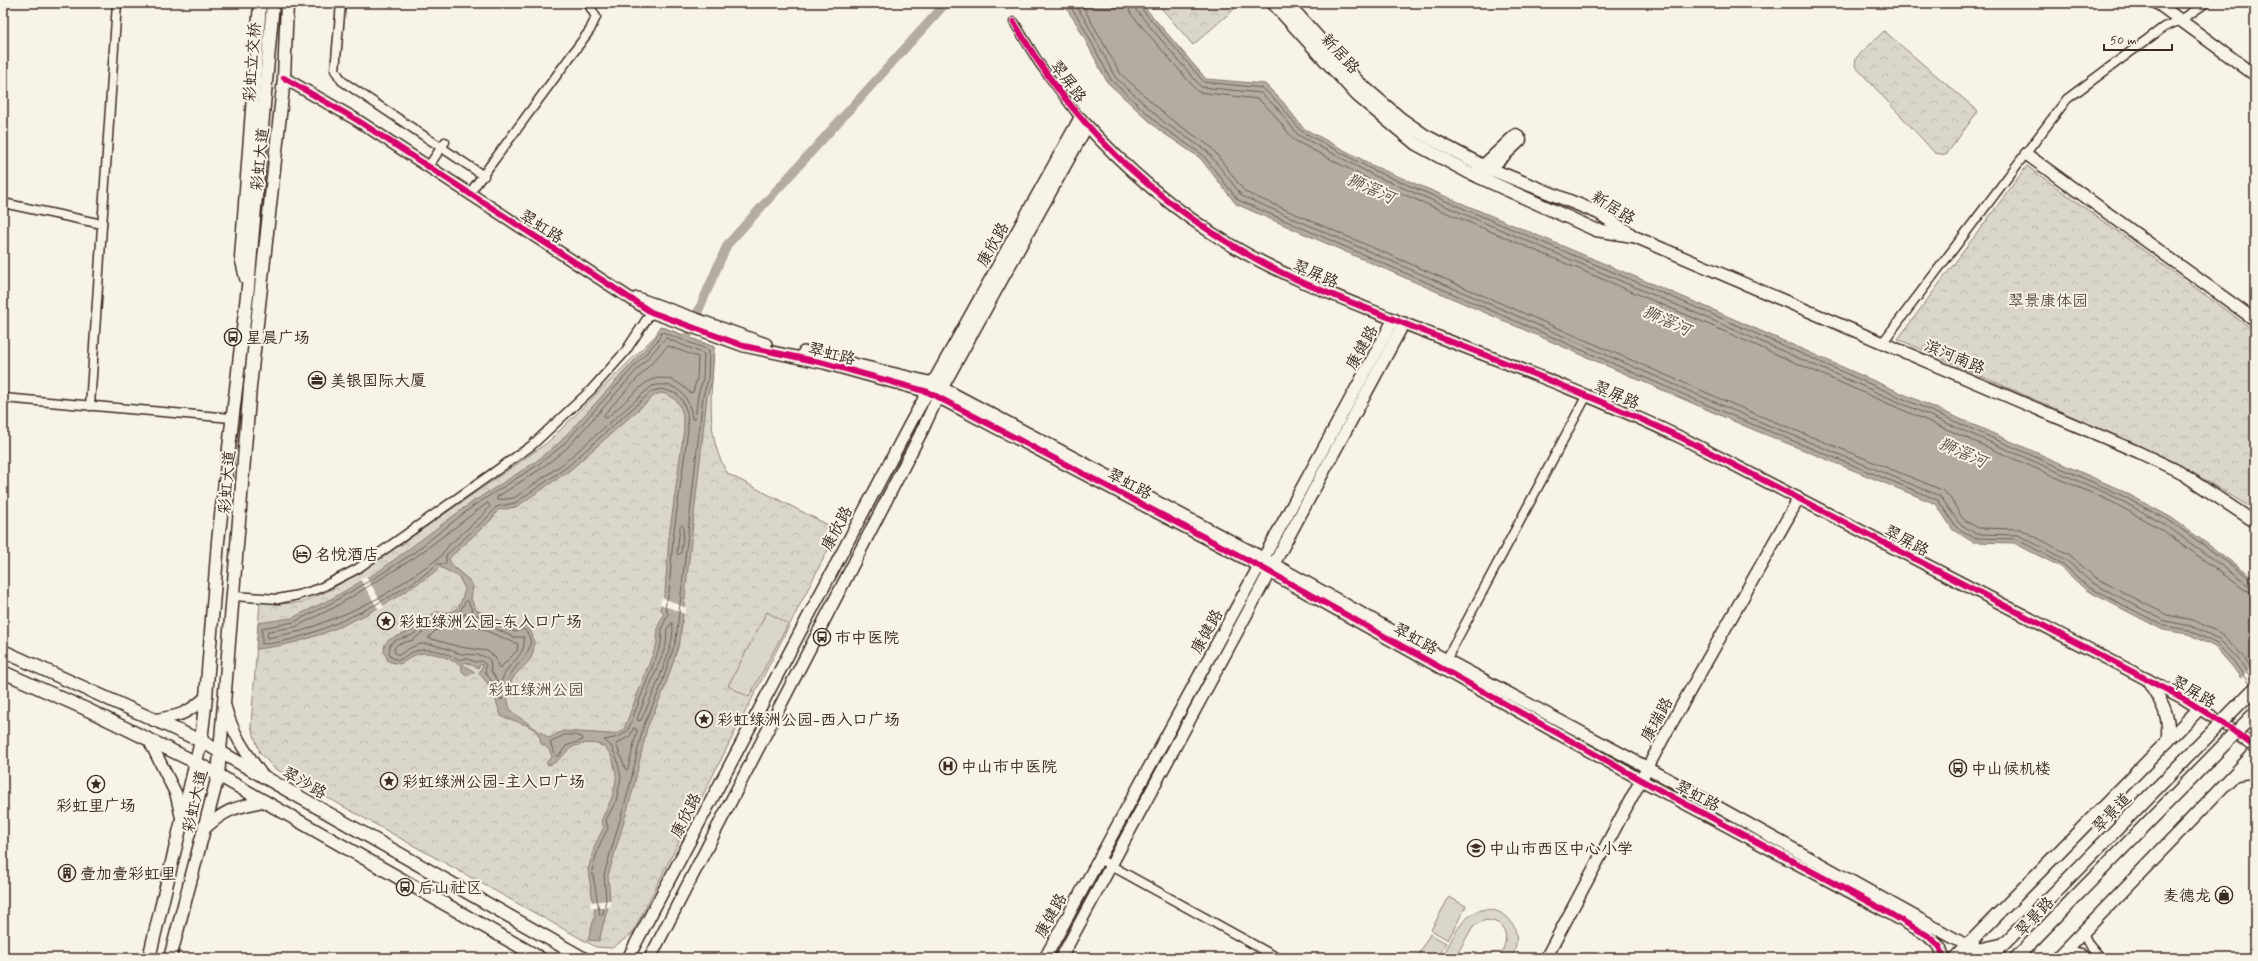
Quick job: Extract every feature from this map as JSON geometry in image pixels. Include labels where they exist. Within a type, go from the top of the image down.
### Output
[{"type":"main road","points":[[248,287],[241,257],[260,3]]},
{"type":"main road","name":"彩虹立交桥","points":[[257,196],[273,3]]},
{"type":"main road","name":"彩虹大道","points":[[170,958],[218,776],[250,387],[284,78],[287,3]]},
{"type":"main road","name":"新居路","points":[[1273,3],[1358,96],[1416,144],[1482,172],[1599,213],[1633,236]]},
{"type":"main road","name":"新居路","points":[[1287,3],[1358,82],[1401,119],[1424,136],[1482,172],[1596,230],[1633,236]]},
{"type":"main road","name":"彩虹大道","points":[[149,958],[197,763],[201,741],[206,697],[218,541],[248,287],[257,196]]},
{"type":"main road","name":"翠沙路","points":[[3,651],[201,741],[583,958]]},
{"type":"main road","points":[[3,672],[197,763],[540,958]]},
{"type":"main road","points":[[2148,680],[2165,708],[2169,725],[2167,742]]},
{"type":"main road","name":"翠景道","points":[[1990,958],[2255,688]]},
{"type":"main road","points":[[1955,958],[2200,708]]},
{"type":"main road","name":"翠景路","points":[[2016,958],[2255,713]]},
{"type":"main road","points":[[2061,955],[2255,753]]},
{"type":"main road","points":[[2236,774],[2255,771]]},
{"type":"street","points":[[90,406],[117,3]]},
{"type":"street","points":[[341,3],[335,70],[342,81],[443,145],[484,176]]},
{"type":"street","points":[[469,194],[484,176],[590,30],[596,17],[588,3]]},
{"type":"street","points":[[2157,3],[2255,75]]},
{"type":"street","points":[[1883,342],[2067,99],[2164,27],[2181,20],[2206,3]]},
{"type":"street","name":"翠屏路","points":[[1014,22],[1048,76],[1084,122],[1115,155],[1159,194],[1230,245],[1308,285],[1587,395],[1684,439],[2200,708],[2255,747]]},
{"type":"street","name":"翠虹路","points":[[284,78],[357,120],[626,295],[665,313],[719,333],[744,346],[824,363],[935,390],[1262,562],[1641,780],[1927,935],[1940,947],[1944,958]]},
{"type":"street","name":"康欣路","points":[[628,958],[935,390],[1084,122]]},
{"type":"street","points":[[428,167],[443,145]]},
{"type":"street","points":[[2026,154],[2255,320]]},
{"type":"street","points":[[3,203],[102,224]]},
{"type":"street","name":"滨河南路","points":[[1633,236],[2144,455],[2178,471],[2255,522]]},
{"type":"street","points":[[233,596],[278,600],[318,589],[358,569],[530,446],[596,385],[625,352],[654,308]]},
{"type":"street","name":"康健路","points":[[1045,958],[1262,562],[1399,321]]},
{"type":"street","name":"康健路","points":[[1061,958],[1272,568],[1399,321]]},
{"type":"street","name":"康欣路","points":[[650,958],[922,431],[935,390]]},
{"type":"street","points":[[1446,660],[1587,395]]},
{"type":"street","points":[[3,398],[232,418]]},
{"type":"street","name":"康瑞路","points":[[1546,958],[1641,780],[1799,498]]},
{"type":"street","name":"翠虹路","points":[[1272,568],[1648,768],[1968,946],[1980,950],[2003,944]]},
{"type":"street","points":[[152,720],[180,716],[193,708],[206,697]]},
{"type":"street","points":[[224,704],[230,722],[243,749],[264,777]]},
{"type":"street","points":[[150,742],[176,794],[182,820]]},
{"type":"street","points":[[204,829],[221,814],[234,808],[265,801]]},
{"type":"street","points":[[1099,859],[1278,958]]},
{"type":"street","points":[[2083,933],[2089,945],[2100,958]]},
{"type":"street","points":[[2061,955],[2080,954],[2087,958]]},
{"type":"green space","points":[[1157,3],[1241,3],[1193,45]]},
{"type":"green space","points":[[1884,31],[1978,111],[1946,155],[1935,153],[1855,66],[1856,58]]},
{"type":"green space","name":"翠景康体园","points":[[2027,166],[2255,331],[2255,510],[2173,461],[1898,339]]},
{"type":"green space","name":"彩虹绿洲公园","points":[[660,326],[714,347],[711,396],[712,429],[720,460],[728,474],[838,530],[632,934],[612,948],[596,947],[274,768],[260,753],[251,726],[260,601],[281,604],[303,602],[328,591],[381,558],[547,443],[657,334]]},
{"type":"green space","points":[[767,612],[788,624],[749,697],[728,686]]},
{"type":"green space","points":[[1449,897],[1466,906],[1448,940],[1431,930]]},
{"type":"green space","points":[[1486,909],[1503,914],[1514,926],[1516,941],[1515,949],[1511,958],[1499,958],[1504,946],[1505,934],[1500,925],[1486,920],[1473,926],[1455,958],[1442,958],[1454,935],[1464,921],[1477,911]]},
{"type":"green space","points":[[1430,934],[1446,943],[1438,958],[1417,958]]},
{"type":"water","name":"狮滘河","points":[[1063,3],[1141,3],[1206,79],[1265,84],[1283,102],[1303,128],[1376,167],[1702,305],[2119,489],[2172,518],[2255,579],[2255,698],[2232,666],[2215,647],[2188,634],[2163,630],[2086,590],[2061,567],[2014,543],[1973,542],[1953,530],[1936,504],[1747,427],[1236,204],[1200,158],[1159,130],[1107,82],[1078,26]]},
{"type":"water","points":[[660,326],[714,347],[712,381],[707,397],[680,641],[664,690],[647,728],[633,790],[608,876],[610,899],[599,941],[588,940],[595,915],[588,870],[595,845],[604,827],[601,821],[612,796],[616,778],[616,772],[609,752],[600,745],[589,743],[582,744],[571,748],[556,762],[548,765],[546,763],[552,757],[550,751],[547,747],[541,744],[540,737],[537,732],[527,725],[501,716],[492,689],[479,673],[483,665],[480,664],[478,668],[465,662],[463,665],[475,672],[467,676],[462,671],[461,665],[431,653],[413,656],[399,664],[388,661],[385,653],[384,647],[389,640],[412,630],[436,612],[453,611],[459,606],[465,589],[459,577],[440,567],[434,573],[377,609],[318,635],[277,646],[256,649],[258,623],[292,618],[331,599],[379,571],[471,503],[534,463],[559,443],[656,337]],"holes":[[[661,393],[668,395],[677,401],[680,406],[683,416],[684,429],[669,537],[665,592],[660,609],[664,613],[658,627],[657,643],[624,729],[617,734],[563,731],[549,738],[512,712],[508,703],[508,693],[513,678],[531,658],[533,653],[534,640],[528,627],[524,624],[517,629],[476,610],[471,599],[473,586],[469,580],[451,565],[449,558],[491,520],[498,510],[516,507],[570,470],[655,395]]]},
{"type":"pier","points":[[366,576],[384,607],[379,610],[360,579]]},
{"type":"pier","points":[[662,597],[686,608],[685,614],[660,604]]},
{"type":"pier","points":[[2255,664],[2255,700],[2251,698],[2239,680]]},
{"type":"pier","points":[[611,900],[610,907],[591,908],[590,902]]},
{"type":"waterway","points":[[687,337],[727,245],[946,3]]},
{"type":"cycle path","points":[[1014,22],[1037,59],[1061,93],[1088,126],[1118,156],[1149,185],[1182,211],[1217,236],[1254,258],[1288,276],[1577,392],[1684,439],[2183,698],[2227,726],[2255,747]]},
{"type":"cycle path","points":[[284,78],[357,120],[651,312],[744,346],[824,363],[928,392],[1259,566],[1641,780],[1880,908],[1927,935],[1940,947],[1944,958]]},
{"type":"place","name":"星晨广场","points":[[233,337]]},
{"type":"place","name":"美银国际大厦","points":[[317,380]]},
{"type":"place","name":"名悦酒店","points":[[302,554]]},
{"type":"place","name":"彩虹绿洲公园-东入口广场","points":[[386,621]]},
{"type":"place","name":"市中医院","points":[[822,637]]},
{"type":"place","name":"彩虹绿洲公园-西入口广场","points":[[704,719]]},
{"type":"place","name":"中山市中医院","points":[[948,766]]},
{"type":"place","name":"中山候机楼","points":[[1958,768]]},
{"type":"place","name":"彩虹绿洲公园-主入口广场","points":[[389,781]]},
{"type":"place","name":"彩虹里广场","points":[[96,784]]},
{"type":"place","name":"中山市西区中心小学","points":[[1476,848]]},
{"type":"place","name":"壹加壹彩虹里","points":[[67,873]]},
{"type":"place","name":"后山社区","points":[[405,887]]},
{"type":"place","name":"麦德龙","points":[[2224,895]]}]
